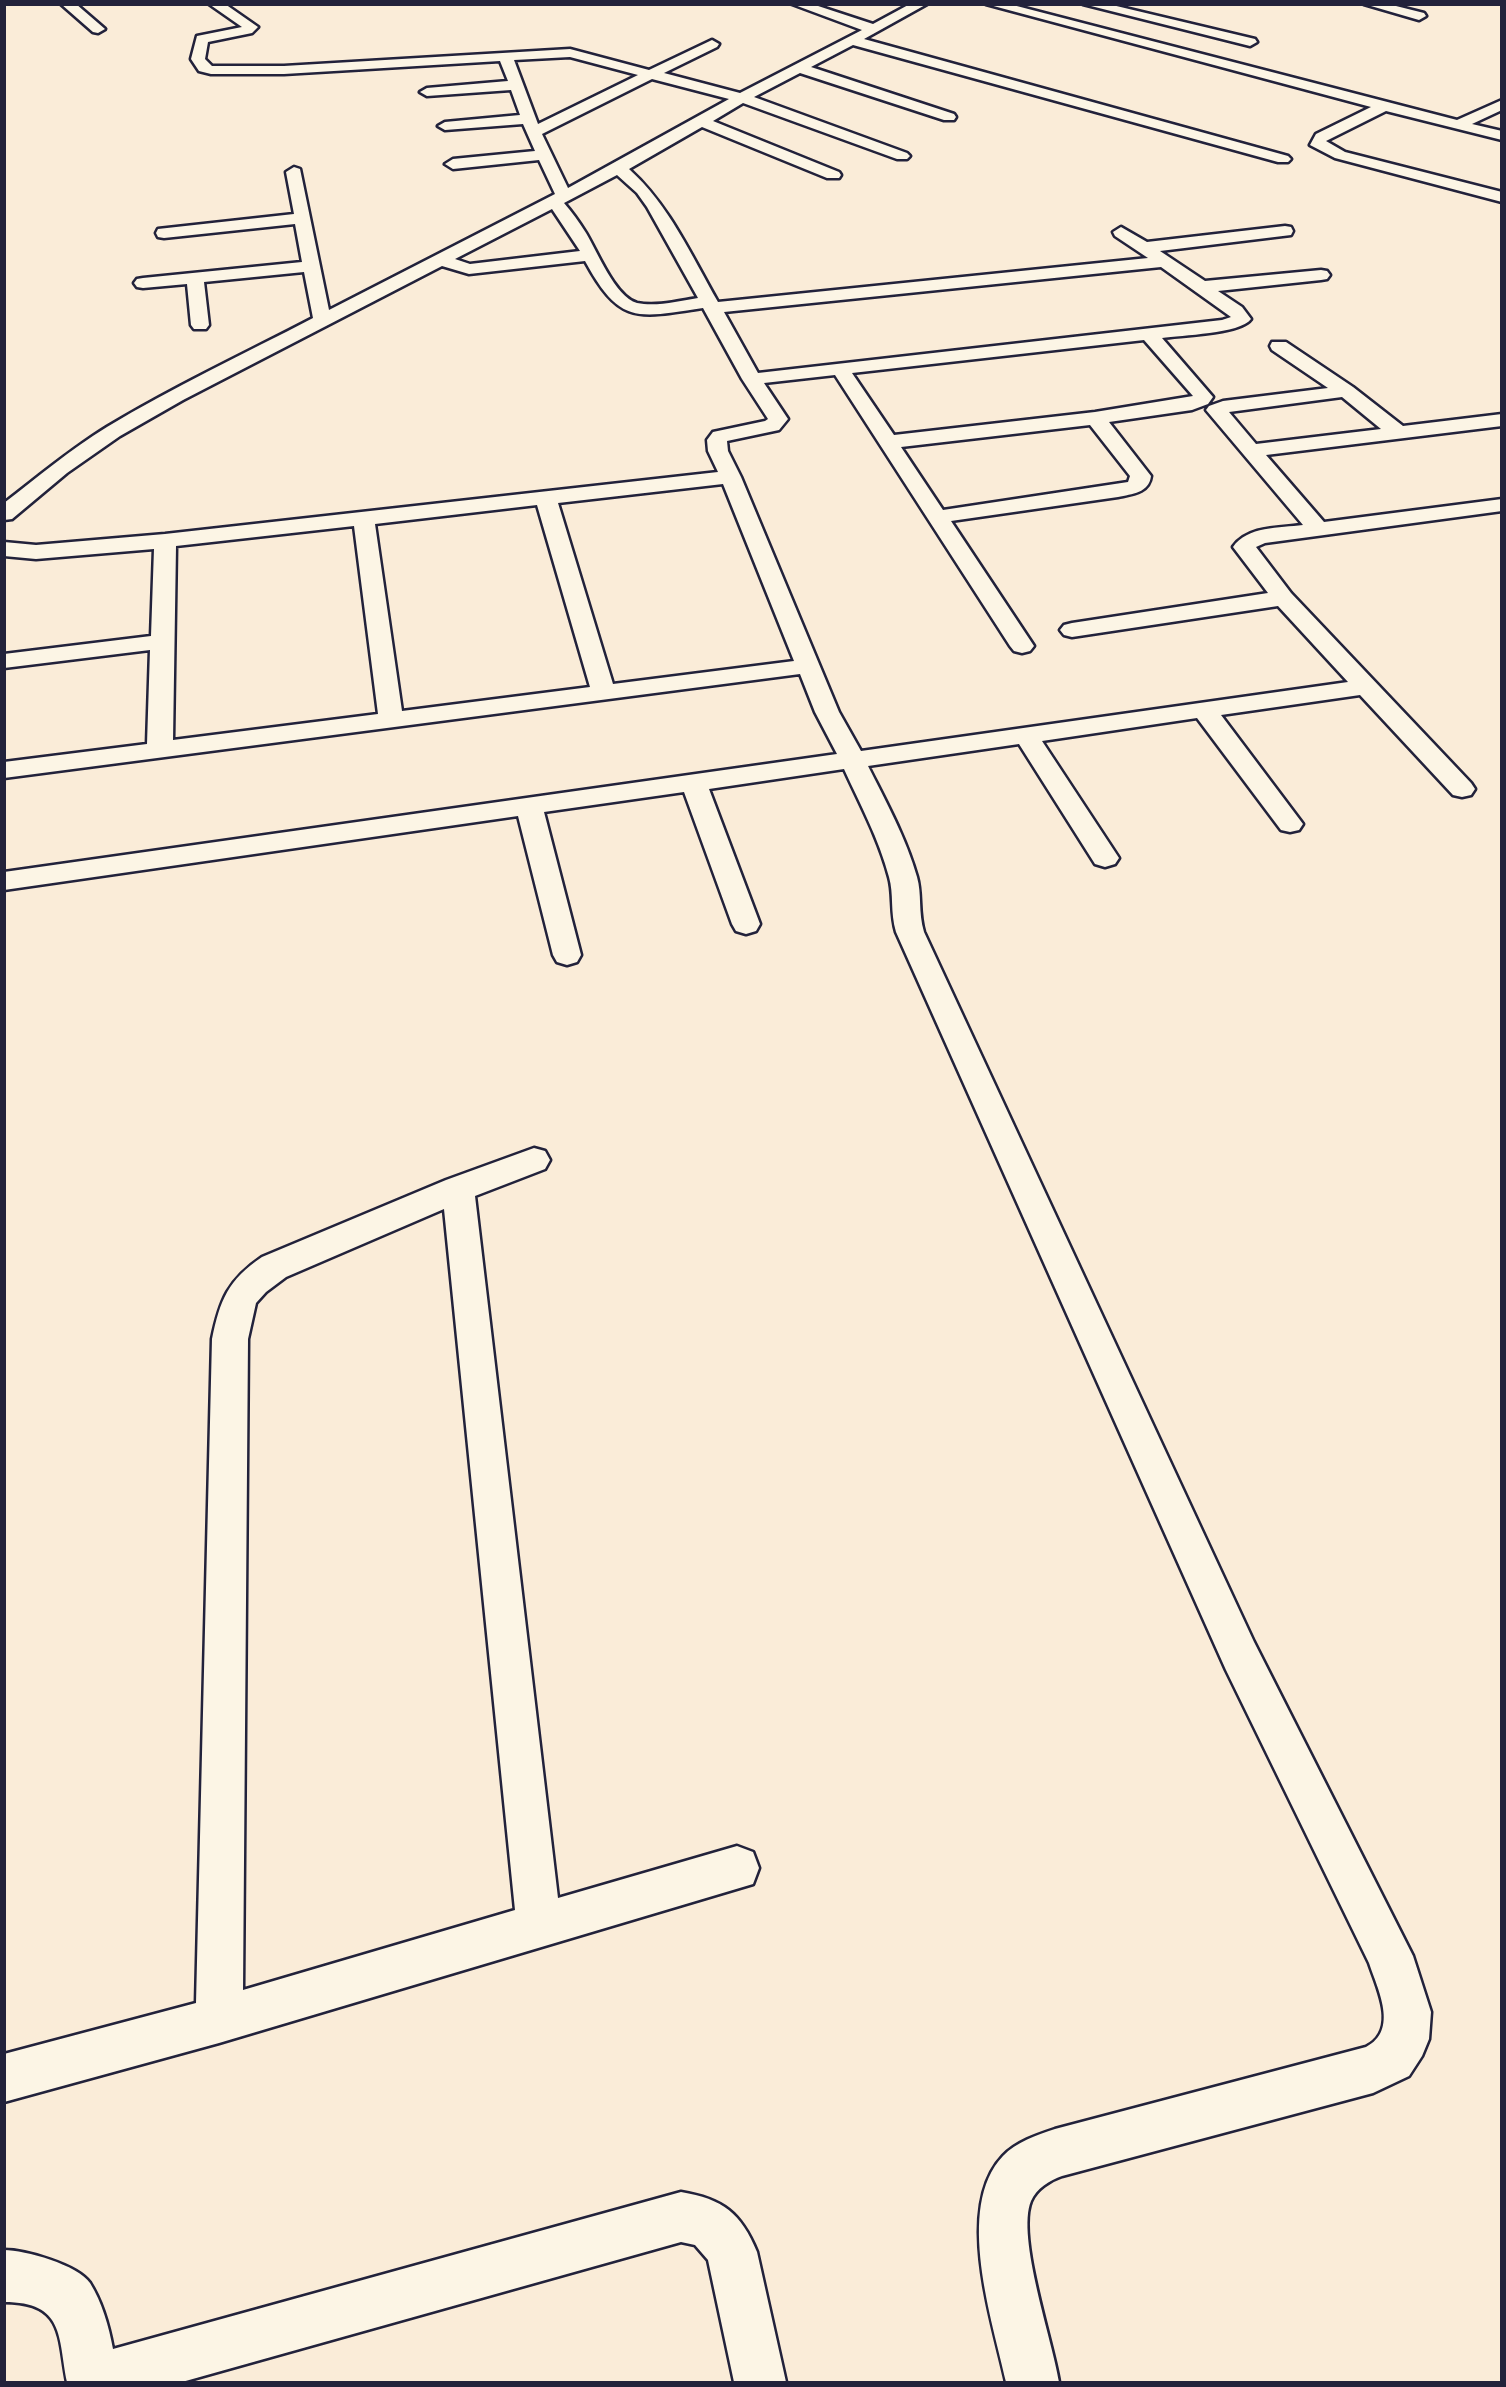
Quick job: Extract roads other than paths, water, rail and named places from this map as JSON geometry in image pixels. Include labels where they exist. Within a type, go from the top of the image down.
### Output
[{"type":"street","points":[[66,4],[98,29]]},
{"type":"street","points":[[215,4],[251,27],[247,30],[202,39],[198,59],[204,68],[211,70],[284,70],[570,53],[742,98],[902,156]]},
{"type":"street","points":[[798,4],[874,29]]},
{"type":"street","points":[[4,514],[60,469],[113,432],[322,320],[619,168],[742,98],[921,4]]},
{"type":"street","points":[[992,4],[1502,136]]},
{"type":"street","points":[[1089,4],[1250,42]]},
{"type":"street","points":[[1370,4],[1419,15]]},
{"type":"street","points":[[852,40],[1283,159]]},
{"type":"street","points":[[445,126],[531,125],[652,73],[712,44]]},
{"type":"street","points":[[505,56],[545,155],[559,199],[618,299],[629,306],[651,308],[710,305],[1164,262]]},
{"type":"street","points":[[799,68],[949,117]]},
{"type":"street","points":[[427,92],[516,85]]},
{"type":"street","points":[[1458,125],[1502,104]]},
{"type":"street","points":[[1384,106],[1321,137],[1318,146],[1340,155],[1502,197]]},
{"type":"street","points":[[701,121],[833,175]]},
{"type":"street","points":[[453,164],[545,155]]},
{"type":"street","points":[[619,168],[643,190],[655,206],[752,379],[778,419],[772,426],[731,432],[720,436],[717,440],[718,451],[731,477],[827,712],[853,760],[901,866],[904,880],[905,915],[910,932],[1240,1656],[1390,1956],[1408,2012],[1405,2039],[1392,2059],[1373,2069],[1060,2152],[1041,2158],[1019,2174],[1009,2191],[1003,2217],[1007,2257],[1033,2382]]},
{"type":"street","points":[[294,172],[322,320]]},
{"type":"street","points":[[164,233],[303,218]]},
{"type":"street","points":[[1144,248],[1286,231]]},
{"type":"street","points":[[752,379],[1146,332],[1224,325],[1242,319],[1241,314],[1121,232]]},
{"type":"street","points":[[441,260],[469,269],[591,255]]},
{"type":"street","points":[[143,283],[312,266]]},
{"type":"street","points":[[1201,287],[1320,275]]},
{"type":"street","points":[[195,278],[200,325]]},
{"type":"street","points":[[888,442],[1095,418],[1192,404],[1202,399],[1201,394],[1146,332]]},
{"type":"street","points":[[1279,346],[1346,391],[1400,434]]},
{"type":"street","points":[[840,369],[1022,646]]},
{"type":"street","points":[[1319,530],[1216,410],[1346,391]]},
{"type":"street","points":[[937,517],[1103,494],[1135,487],[1140,482],[1141,476],[1095,418]]},
{"type":"street","points":[[1251,451],[1502,420]]},
{"type":"street","points":[[4,549],[36,552],[165,541],[546,500],[731,477]]},
{"type":"street","points":[[546,500],[604,693]]},
{"type":"street","points":[[1462,789],[1283,598],[1244,547],[1245,543],[1263,537],[1502,506]]},
{"type":"street","points":[[364,520],[391,720]]},
{"type":"street","points":[[160,750],[165,541]]},
{"type":"street","points":[[1072,630],[1283,598]]},
{"type":"street","points":[[4,661],[162,642]]},
{"type":"street","points":[[4,770],[809,666]]},
{"type":"street","points":[[4,881],[1364,687]]},
{"type":"street","points":[[1204,710],[1290,824]]},
{"type":"street","points":[[1026,735],[1105,858]]},
{"type":"street","points":[[694,783],[746,924]]},
{"type":"street","points":[[529,806],[567,955]]},
{"type":"street","points":[[219,2020],[230,1339],[241,1296],[251,1281],[274,1267],[458,1189],[534,1160]]},
{"type":"street","points":[[458,1189],[539,1926]]},
{"type":"street","points":[[4,2078],[219,2020],[738,1868]]},
{"type":"street","points":[[4,2276],[15,2276],[55,2288],[71,2300],[83,2328],[93,2382],[681,2217],[700,2220],[712,2225],[722,2234],[732,2252],[760,2382]]}]
